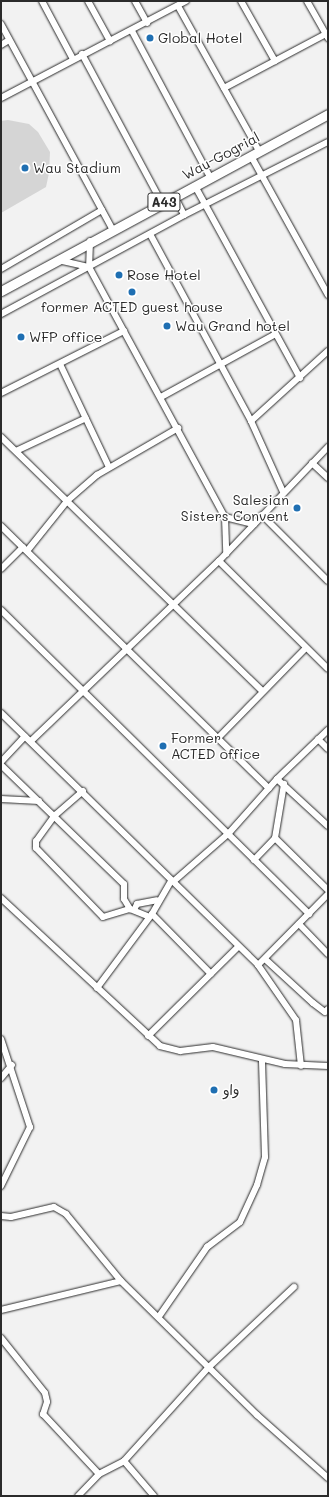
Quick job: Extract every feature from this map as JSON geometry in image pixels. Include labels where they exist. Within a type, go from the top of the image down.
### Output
[{"type":"main road","name":"Wau-Gogrial","points":[[1,291],[90,241],[162,204],[328,114]]},
{"type":"street","points":[[42,1],[73,59]]},
{"type":"street","points":[[88,1],[110,41]]},
{"type":"street","points":[[135,1],[147,23]]},
{"type":"street","points":[[242,1],[275,61]]},
{"type":"street","points":[[224,88],[327,36],[307,1]]},
{"type":"street","points":[[1,98],[82,54],[132,31],[183,2],[255,154],[262,175],[325,283],[328,295]]},
{"type":"street","points":[[1,24],[113,230]]},
{"type":"street","points":[[132,31],[210,177]]},
{"type":"street","points":[[1,45],[9,40]]},
{"type":"street","points":[[82,54],[162,204]]},
{"type":"street","points":[[1,314],[184,215],[328,142]]},
{"type":"street","points":[[195,186],[274,335],[300,378]]},
{"type":"street","points":[[175,197],[184,215]]},
{"type":"street","points":[[1,269],[102,210]]},
{"type":"street","points":[[150,234],[218,365],[251,421],[283,492]]},
{"type":"street","points":[[90,241],[89,267],[178,428],[225,517],[226,554]]},
{"type":"street","points":[[57,260],[89,267]]},
{"type":"street","points":[[1,393],[124,331]]},
{"type":"street","points":[[161,397],[274,335]]},
{"type":"street","points":[[251,421],[328,351]]},
{"type":"street","points":[[60,364],[109,466]]},
{"type":"street","points":[[16,451],[86,418]]},
{"type":"street","points":[[1,569],[25,549],[67,501],[109,466],[178,428]]},
{"type":"street","points":[[1,438],[262,691]]},
{"type":"street","points":[[31,741],[219,561],[283,492],[328,447]]},
{"type":"street","points":[[312,463],[328,478]]},
{"type":"street","points":[[262,515],[328,581]]},
{"type":"street","points":[[225,517],[254,524]]},
{"type":"street","points":[[1,526],[269,788]]},
{"type":"street","points":[[219,561],[305,649],[328,669]]},
{"type":"street","points":[[1,610],[84,689],[309,914]]},
{"type":"street","points":[[218,738],[262,691],[305,649]]},
{"type":"street","points":[[1,713],[83,791],[238,947],[258,965],[296,1020],[301,1066]]},
{"type":"street","points":[[97,988],[126,952],[150,915],[157,900],[173,880],[229,833],[277,779],[328,730]]},
{"type":"street","points":[[25,736],[1,764],[55,815],[124,884],[124,899],[132,909],[150,915],[210,974]]},
{"type":"street","points":[[318,739],[328,749]]},
{"type":"street","points":[[277,779],[328,826]]},
{"type":"street","points":[[254,860],[275,838],[284,784]]},
{"type":"street","points":[[83,791],[55,815],[36,841],[38,850],[104,917],[132,909],[138,904],[157,900]]},
{"type":"street","points":[[1,800],[39,801]]},
{"type":"street","points":[[275,838],[328,890]]},
{"type":"street","points":[[258,965],[328,894]]},
{"type":"street","points":[[1,898],[148,1036],[171,1050],[213,1047],[262,1059],[301,1066],[328,1066]]},
{"type":"street","points":[[299,924],[328,954]]},
{"type":"street","points":[[148,1036],[238,947]]},
{"type":"street","points":[[265,958],[327,1012]]},
{"type":"street","points":[[1,1039],[12,1066],[30,1127],[2,1183]]},
{"type":"street","points":[[160,1316],[207,1247],[240,1222],[257,1185],[265,1157],[262,1059]]},
{"type":"street","points":[[1,1078],[12,1066]]},
{"type":"street","points":[[1,1216],[11,1217],[54,1208],[83,1232],[100,1258],[121,1281],[160,1316],[209,1367],[328,1478]]},
{"type":"street","points":[[1,1310],[121,1281]]},
{"type":"street","points":[[78,1496],[99,1474],[124,1461],[209,1367],[294,1287]]},
{"type":"street","points":[[1,1338],[45,1393],[47,1402],[43,1414],[99,1474]]},
{"type":"street","points":[[124,1461],[154,1496]]},
{"type":"shaded area","name":"Wau Stadium","points":[[8,120],[29,124],[38,132],[50,152],[49,173],[46,187],[1,213],[1,121]]},
{"type":"place","name":"Global Hotel","points":[[150,38]]},
{"type":"place","name":"Wau Stadium","points":[[25,168]]},
{"type":"place","name":"Rose Hotel","points":[[119,275]]},
{"type":"place","name":"former ACTED guest house","points":[[132,292]]},
{"type":"place","name":"Wau Grand hotel","points":[[167,326]]},
{"type":"place","name":"WFP office","points":[[21,337]]},
{"type":"place","name":"Salesian Sisters Convent","points":[[297,508]]},
{"type":"place","name":"Former ACTED office","points":[[163,746]]},
{"type":"place","name":"واو","points":[[214,1090]]}]
